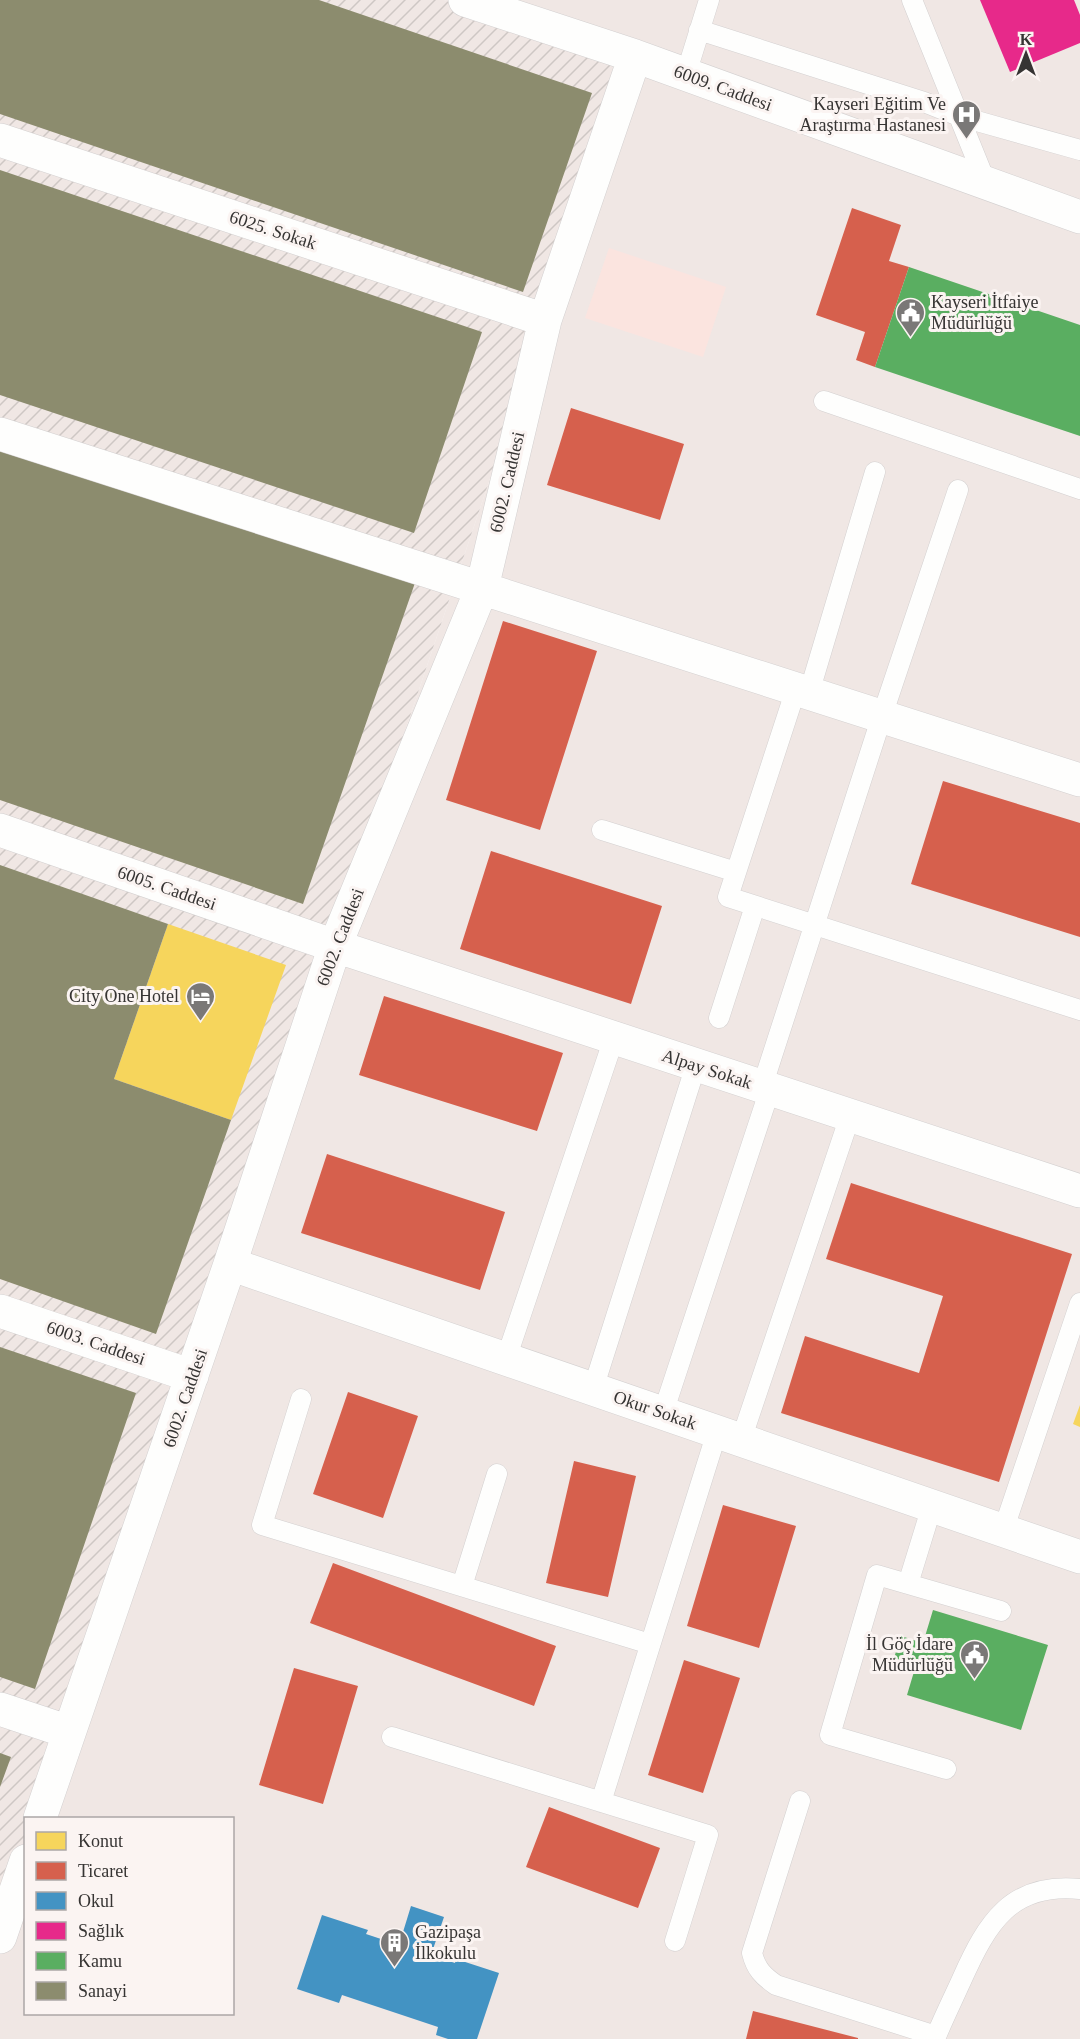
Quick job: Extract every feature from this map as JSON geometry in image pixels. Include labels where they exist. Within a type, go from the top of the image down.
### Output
[{"type":"street","name":"6009. Caddesi","points":[[465,0],[635,56],[1080,217]]},
{"type":"street","name":"6002. Caddesi","points":[[40,1817],[230,1264],[334,946],[482,588],[545,320],[635,56]]},
{"type":"street","name":"6025. Sokak","points":[[0,140],[545,320]]},
{"type":"street","points":[[0,434],[1080,780]]},
{"type":"street","name":"6005. Caddesi","points":[[0,830],[334,946]]},
{"type":"street","name":"Alpay Sokak","points":[[334,946],[1080,1191]]},
{"type":"street","name":"Okur Sokak","points":[[230,1264],[1080,1557]]},
{"type":"street","name":"6003. Caddesi","points":[[0,1311],[192,1376]]},
{"type":"street","points":[[0,1709],[69,1732]]},
{"type":"street","points":[[0,1937],[24,1868]]},
{"type":"lane","points":[[686,74],[709,0]]},
{"type":"lane","points":[[912,0],[986,183]]},
{"type":"lane","points":[[699,30],[959,116],[1080,150]]},
{"type":"lane","points":[[824,401],[1080,489]]},
{"type":"lane","points":[[875,472],[802,691],[728,897],[1080,1010]]},
{"type":"lane","points":[[663,1413],[766,1088],[814,925],[958,490]]},
{"type":"lane","points":[[602,830],[736,872]]},
{"type":"lane","points":[[719,1018],[755,906]]},
{"type":"lane","points":[[506,1359],[614,1038]]},
{"type":"lane","points":[[593,1389],[696,1065]]},
{"type":"lane","points":[[602,1802],[650,1644],[850,1116]]},
{"type":"lane","points":[[1003,1531],[1080,1303]]},
{"type":"lane","points":[[301,1399],[262,1525],[650,1644]]},
{"type":"lane","points":[[462,1587],[497,1474]]},
{"type":"lane","points":[[908,1584],[932,1506]]},
{"type":"lane","points":[[946,1769],[830,1735],[877,1575],[1001,1611]]},
{"type":"lane","points":[[392,1737],[708,1835],[675,1941]]},
{"type":"lane","points":[[800,1801],[752,1953],[756,1967],[776,1985],[935,2037],[978,1942],[1001,1912],[1016,1901],[1036,1892],[1061,1887],[1080,1889]]},
{"type":"shaded area","points":[[0,0],[444,0],[629,66],[39,1817],[24,1817],[24,1863],[0,1935]]},
{"type":"shaded area","points":[[444,0],[1080,0],[1080,2039],[0,2039],[0,1935],[24,1863],[24,2015],[234,2015],[234,1817],[39,1817],[629,66]]},
{"type":"shaded area","points":[[609,248],[726,287],[703,357],[585,318]]},
{"type":"building: Konut","name":"City One Hotel","points":[[168,924],[286,965],[231,1120],[114,1079]]},
{"type":"building: Konut","points":[[1080,1405],[1080,1427],[1073,1424]]},
{"type":"building: Ticaret","points":[[852,208],[901,225],[889,261],[909,267],[875,367],[856,360],[865,332],[816,315]]},
{"type":"building: Ticaret","points":[[571,408],[684,444],[660,520],[547,485]]},
{"type":"building: Ticaret","points":[[503,621],[597,651],[540,830],[446,800]]},
{"type":"building: Ticaret","points":[[943,781],[1080,823],[1080,937],[911,884]]},
{"type":"building: Ticaret","points":[[491,851],[662,906],[631,1004],[460,949]]},
{"type":"building: Ticaret","points":[[384,996],[563,1053],[537,1131],[359,1075]]},
{"type":"building: Ticaret","points":[[327,1154],[505,1212],[480,1290],[301,1233]]},
{"type":"building: Ticaret","points":[[851,1183],[1072,1254],[999,1482],[781,1413],[805,1336],[919,1373],[943,1296],[826,1259]]},
{"type":"building: Ticaret","points":[[348,1392],[418,1416],[383,1518],[313,1494]]},
{"type":"building: Ticaret","points":[[574,1461],[636,1476],[608,1597],[546,1583]]},
{"type":"building: Ticaret","points":[[723,1505],[796,1526],[759,1648],[687,1626]]},
{"type":"building: Ticaret","points":[[333,1563],[556,1646],[534,1706],[310,1623]]},
{"type":"building: Ticaret","points":[[684,1660],[740,1678],[703,1793],[648,1775]]},
{"type":"building: Ticaret","points":[[294,1668],[358,1686],[323,1804],[259,1785]]},
{"type":"building: Ticaret","points":[[549,1807],[660,1848],[638,1908],[526,1867]]},
{"type":"building: Ticaret","points":[[753,2011],[858,2038],[858,2039],[746,2039]]},
{"type":"building: Okul","name":"Gazipaşa İlkokulu","points":[[411,1906],[444,1917],[431,1955],[455,1963],[456,1959],[499,1973],[477,2039],[448,2039],[436,2035],[438,2027],[342,1995],[339,2003],[297,1989],[322,1915],[368,1930],[366,1934],[399,1945]]},
{"type":"building: Sağlık","points":[[980,0],[1074,0],[1080,15],[1080,43],[1010,72]]},
{"type":"building: Kamu","points":[[909,267],[1080,325],[1080,436],[875,367]]},
{"type":"building: Kamu","name":"İl Göç İdare Müdürlüğü","points":[[933,1610],[1048,1645],[1021,1730],[907,1695],[916,1665],[894,1658],[901,1636],[923,1643]]},
{"type":"building: Sanayi","points":[[0,0],[319,0],[592,93],[523,292],[0,114]]},
{"type":"building: Sanayi","points":[[0,170],[482,332],[414,533],[0,395]]},
{"type":"building: Sanayi","points":[[0,436],[416,580],[303,904],[0,800]]},
{"type":"building: Sanayi","points":[[0,865],[168,924],[114,1079],[231,1120],[156,1334],[0,1279]]},
{"type":"building: Sanayi","points":[[0,1347],[136,1393],[35,1689],[0,1677]]},
{"type":"building: Sanayi","points":[[0,1753],[11,1757],[0,1787]]},
{"type":"place","name":"Kayseri Eğitim Ve Araştırma Hastanesi","points":[[967,140]]},
{"type":"place","name":"Kayseri İtfaiye Müdürlüğü","points":[[910,338]]},
{"type":"place","name":"City One Hotel","points":[[200,1022]]},
{"type":"place","name":"İl Göç İdare Müdürlüğü","points":[[974,1680]]},
{"type":"place","name":"Gazipaşa İlkokulu","points":[[394,1968]]}]
